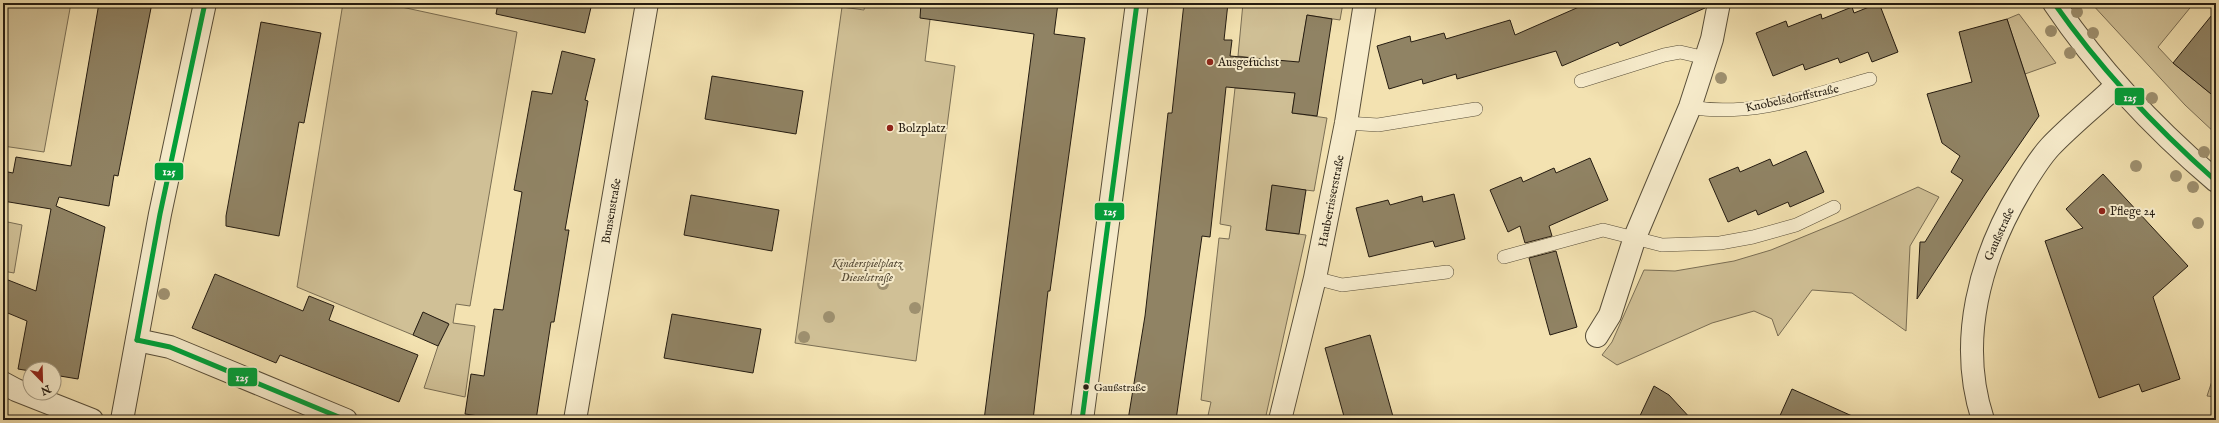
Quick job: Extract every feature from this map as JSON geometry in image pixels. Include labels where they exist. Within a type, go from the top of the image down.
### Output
[{"type":"street","points":[[122,420],[160,214],[205,3]]},
{"type":"street","name":"Bunsenstraße","points":[[574,420],[647,3]]},
{"type":"street","points":[[1082,420],[1137,3]]},
{"type":"street","name":"Hauberrisserstraße","points":[[1280,420],[1315,278],[1346,123],[1365,3]]},
{"type":"street","points":[[1597,336],[1610,315],[1635,237],[1690,107],[1712,39],[1719,3]]},
{"type":"street","points":[[2054,3],[2117,85],[2164,135],[2216,181]]},
{"type":"street","name":"Gaußstraße","points":[[1983,420],[1973,373],[1972,327],[1980,281],[1995,240],[2013,202],[2032,170],[2050,147],[2117,85]]},
{"type":"street","points":[[137,340],[170,347],[346,420]]},
{"type":"street","points":[[3,382],[16,390],[92,420]]},
{"type":"lane","points":[[1581,81],[1664,55],[1680,52],[1706,58]]},
{"type":"lane","name":"Knobelsdorffstraße","points":[[1690,107],[1713,111],[1755,107],[1818,94],[1870,79]]},
{"type":"lane","points":[[1346,123],[1378,126],[1476,109]]},
{"type":"lane","points":[[1504,257],[1603,230],[1662,245],[1720,242],[1753,237],[1796,224],[1834,207]]},
{"type":"lane","points":[[1315,278],[1342,285],[1447,272]]},
{"type":"green space","points":[[3,3],[71,3],[44,152],[3,146]]},
{"type":"green space","points":[[343,3],[383,3],[517,32],[470,306],[456,304],[453,323],[475,326],[465,397],[424,388],[438,346],[448,323],[423,313],[413,335],[297,287]]},
{"type":"green space","name":"Kinderspielplatz Dieselstraße","points":[[865,3],[932,3],[925,61],[955,66],[916,361],[795,343],[842,7],[864,10]]},
{"type":"green space","points":[[1243,3],[1343,3],[1340,20],[1307,15],[1292,113],[1327,118],[1314,191],[1272,186],[1266,230],[1306,235],[1265,420],[1207,420],[1211,402],[1201,400],[1219,238],[1229,239],[1231,226],[1220,224],[1235,88],[1250,89],[1254,58],[1238,56]]},
{"type":"green space","points":[[2091,3],[2194,3],[2158,47],[2173,63],[2216,98],[2216,134],[2185,105]]},
{"type":"green space","points":[[2019,14],[2056,63],[2025,74],[2007,19]]},
{"type":"green space","points":[[1918,187],[1939,197],[1910,246],[1906,331],[1852,293],[1812,290],[1778,336],[1772,319],[1754,311],[1712,323],[1617,365],[1602,355],[1612,342],[1644,270],[1675,271],[1734,261],[1771,250]]},
{"type":"green space","points":[[3,221],[22,225],[14,273],[3,271]]},
{"type":"green space","points":[[2216,369],[2216,397],[2207,396]]},
{"type":"building","points":[[99,3],[152,3],[118,176],[114,175],[109,206],[59,197],[56,206],[105,227],[78,379],[62,376],[62,361],[22,361],[22,370],[18,369],[27,321],[3,311],[3,278],[36,291],[51,209],[3,201],[3,171],[13,173],[16,157],[71,166]]},
{"type":"building","points":[[498,3],[592,3],[585,33],[496,14]]},
{"type":"building","points":[[921,3],[1058,3],[1054,34],[1085,38],[1050,291],[1048,291],[1033,420],[984,420],[1034,34],[920,18]]},
{"type":"building","points":[[1184,3],[1228,3],[1224,40],[1232,40],[1230,56],[1299,62],[1307,15],[1332,19],[1317,116],[1292,113],[1295,93],[1226,87],[1210,237],[1202,236],[1176,420],[1128,420],[1145,316],[1168,113],[1172,113]]},
{"type":"building","points":[[1588,3],[1706,3],[1705,8],[1620,46],[1618,42],[1562,66],[1556,51],[1457,79],[1456,74],[1423,84],[1422,79],[1389,89],[1377,46],[1410,36],[1411,42],[1444,33],[1446,39],[1510,20],[1515,35]]},
{"type":"building","points":[[1879,3],[1898,52],[1872,62],[1868,52],[1840,63],[1838,58],[1805,70],[1803,64],[1773,76],[1756,33],[1786,21],[1788,27],[1821,14],[1822,19],[1852,7],[1854,13]]},
{"type":"building","points":[[2216,10],[2216,98],[2173,63]]},
{"type":"building","points":[[2007,19],[2039,116],[1986,193],[1917,299],[1920,242],[1925,242],[1963,180],[1951,172],[1960,156],[1942,143],[1927,94],[1972,82],[1959,32]]},
{"type":"building","points":[[261,22],[321,33],[304,123],[299,122],[279,236],[226,226],[226,216]]},
{"type":"building","points":[[562,51],[595,59],[585,100],[588,101],[565,230],[569,230],[554,322],[551,322],[536,420],[478,420],[479,416],[465,414],[471,374],[484,376],[494,309],[503,310],[522,192],[514,190],[532,91],[552,94]]},
{"type":"building","points":[[712,76],[803,91],[796,134],[705,119]]},
{"type":"building","points":[[1806,151],[1824,192],[1790,207],[1788,202],[1758,215],[1756,210],[1728,222],[1709,179],[1738,167],[1740,172],[1770,159],[1773,166]]},
{"type":"building","points":[[1590,158],[1608,200],[1549,226],[1552,236],[1525,243],[1520,226],[1508,232],[1490,190],[1521,177],[1523,182],[1554,168],[1556,173]]},
{"type":"building","points":[[2103,174],[2188,266],[2153,297],[2180,379],[2142,392],[2139,384],[2099,398],[2045,241],[2083,228],[2066,209]]},
{"type":"building","points":[[1272,185],[1306,190],[1299,234],[1266,230]]},
{"type":"building","points":[[1454,194],[1465,239],[1435,247],[1433,241],[1369,257],[1356,208],[1388,200],[1390,205],[1422,196],[1423,202]]},
{"type":"building","points":[[691,195],[779,210],[772,251],[684,235]]},
{"type":"building","points":[[1556,251],[1577,327],[1550,335],[1529,258]]},
{"type":"building","points":[[215,274],[303,311],[309,296],[334,306],[329,320],[418,355],[399,402],[280,355],[276,363],[192,328]]},
{"type":"building","points":[[423,312],[449,324],[438,346],[413,335]]},
{"type":"building","points":[[672,314],[761,329],[753,373],[664,358]]},
{"type":"building","points":[[1370,335],[1394,420],[1345,420],[1325,348]]},
{"type":"building","points":[[1654,386],[1669,395],[1692,420],[1638,420]]},
{"type":"building","points":[[1792,389],[1861,420],[1778,420]]},
{"type":"transit line","name":"125","points":[[137,340],[160,214],[205,3]]},
{"type":"transit line","name":"125","points":[[1082,420],[1137,3]]},
{"type":"transit line","name":"125","points":[[2054,3],[2110,75],[2150,119],[2216,181]]},
{"type":"transit line","name":"125","points":[[137,340],[170,347],[346,420]]},
{"type":"place","name":"Ausgefuchst","points":[[1210,62]]},
{"type":"place","name":"Bolzplatz","points":[[890,128]]},
{"type":"place","name":"Pflege 24","points":[[2102,211]]},
{"type":"place","name":"Gaußstraße","points":[[1086,387]]}]
